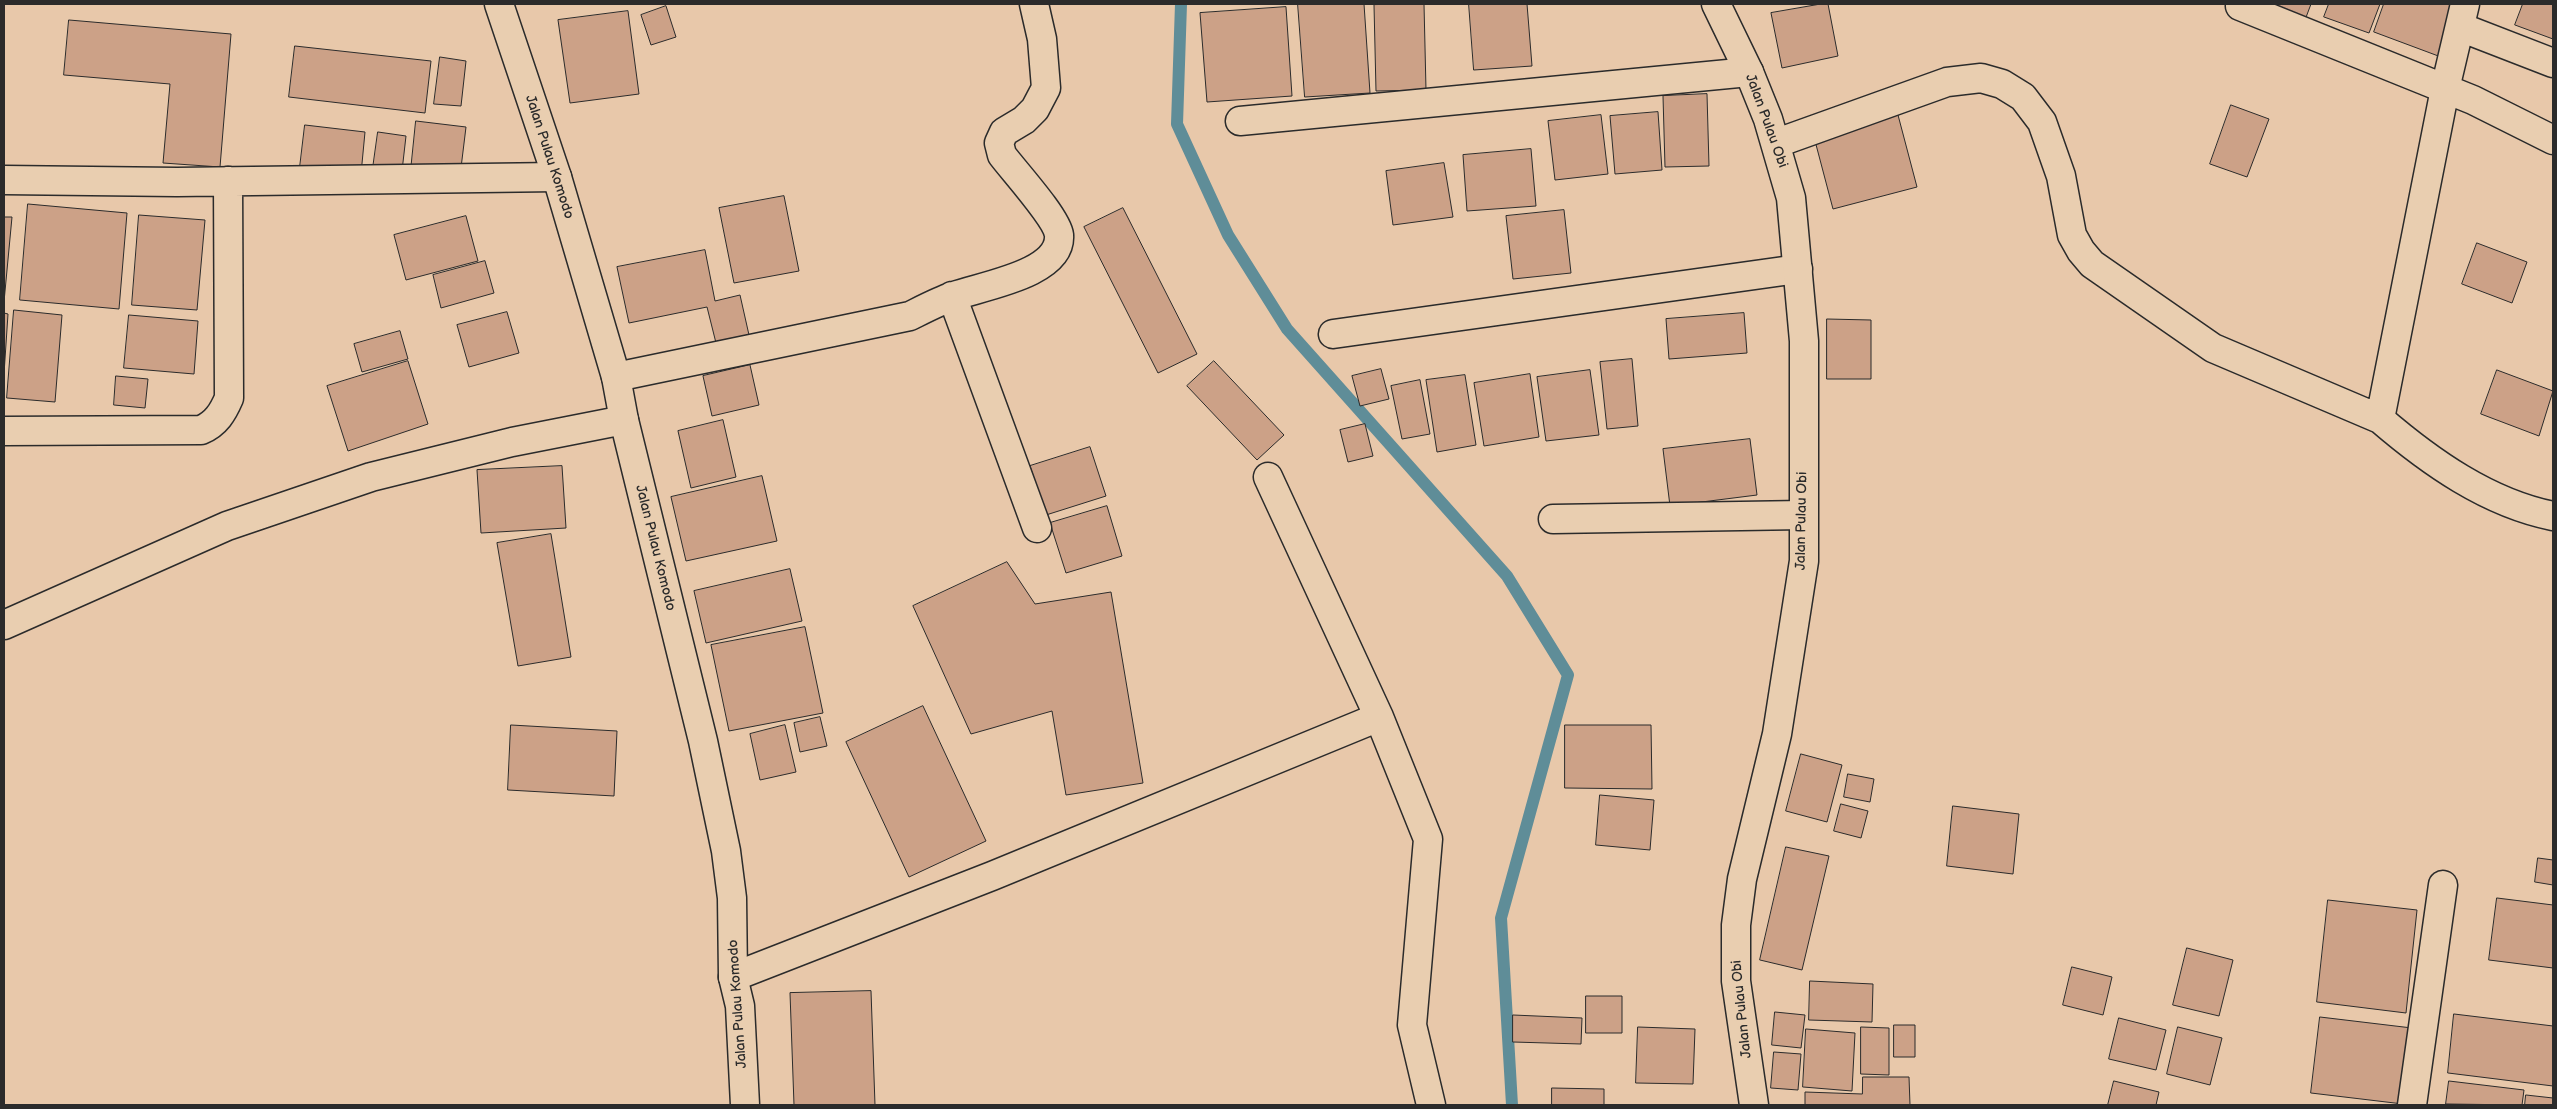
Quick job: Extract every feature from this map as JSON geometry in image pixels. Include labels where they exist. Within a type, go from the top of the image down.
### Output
[{"type":"street","name":"Jalan Pulau Komodo","points":[[499,4],[557,177],[616,377],[624,420],[703,741],[726,851],[732,898],[733,977],[740,1006],[745,1105]]},
{"type":"street","points":[[616,377],[910,316],[952,296],[1025,274],[1050,259],[1058,248],[1059,234],[1053,219],[1002,155],[999,143],[1004,132],[1024,120],[1035,108],[1046,88],[1042,39],[1034,4]]},
{"type":"street","name":"Jalan Pulau Obi","points":[[1716,4],[1749,72],[1777,143],[1792,198],[1804,341],[1804,561],[1789,646],[1784,695],[1770,763],[1742,878],[1736,925],[1736,981],[1754,1105]]},
{"type":"street","points":[[2240,6],[2474,100],[2553,140]]},
{"type":"street","points":[[2380,419],[2445,89],[2462,15],[2553,63]]},
{"type":"street","points":[[1240,122],[1749,72]]},
{"type":"street","points":[[1777,143],[1947,82],[1981,78],[2002,84],[2023,98],[2042,122],[2061,176],[2072,235],[2080,251],[2092,264],[2212,348],[2380,419],[2402,438],[2492,497],[2524,510],[2553,516]]},
{"type":"street","points":[[4,180],[228,181],[557,177]]},
{"type":"street","points":[[4,431],[201,430],[209,427],[216,420],[229,398],[228,181]]},
{"type":"street","points":[[1332,334],[1798,269]]},
{"type":"street","points":[[952,296],[1037,528]]},
{"type":"street","points":[[4,625],[227,526],[371,477],[512,442],[624,420]]},
{"type":"street","points":[[1268,477],[1379,717],[1428,839],[1412,1025],[1431,1105]]},
{"type":"street","points":[[1553,519],[1803,515]]},
{"type":"street","points":[[733,977],[992,876],[1379,717]]},
{"type":"street","points":[[2412,1105],[2443,885]]},
{"type":"building","points":[[1298,4],[1364,4],[1370,93],[1305,97]]},
{"type":"building","points":[[1424,4],[1426,90],[1376,91],[1374,5]]},
{"type":"building","points":[[1469,4],[1527,4],[1532,66],[1474,70]]},
{"type":"building","points":[[1828,4],[1838,56],[1782,68],[1771,13]]},
{"type":"building","points":[[2269,4],[2311,4],[2305,20]]},
{"type":"building","points":[[2329,4],[2380,4],[2369,33],[2324,17]]},
{"type":"building","points":[[2384,4],[2461,4],[2441,57],[2374,32]]},
{"type":"building","points":[[2523,4],[2553,4],[2553,39],[2515,25]]},
{"type":"building","points":[[666,6],[676,37],[651,45],[641,15]]},
{"type":"building","points":[[1286,7],[1292,96],[1207,102],[1200,13]]},
{"type":"building","points":[[628,11],[639,94],[570,103],[558,20]]},
{"type":"building","points":[[69,20],[231,34],[220,167],[163,163],[170,84],[64,75]]},
{"type":"building","points":[[295,46],[431,61],[425,113],[289,97]]},
{"type":"building","points":[[440,57],[466,61],[461,106],[434,104]]},
{"type":"building","points":[[1707,94],[1709,166],[1665,167],[1663,96]]},
{"type":"building","points":[[2231,105],[2269,119],[2247,177],[2210,164]]},
{"type":"building","points":[[1658,112],[1662,170],[1615,174],[1610,116]]},
{"type":"building","points":[[1601,115],[1608,174],[1555,180],[1548,121]]},
{"type":"building","points":[[1898,115],[1917,187],[1833,209],[1814,137]]},
{"type":"building","points":[[416,121],[466,127],[460,176],[411,170]]},
{"type":"building","points":[[305,125],[365,132],[361,174],[300,167]]},
{"type":"building","points":[[378,132],[406,136],[402,171],[373,168]]},
{"type":"building","points":[[1531,149],[1536,206],[1467,211],[1463,155]]},
{"type":"building","points":[[1444,163],[1453,217],[1393,225],[1386,171]]},
{"type":"building","points":[[784,196],[799,271],[734,283],[719,208]]},
{"type":"building","points":[[28,204],[127,213],[119,309],[20,300]]},
{"type":"building","points":[[1123,208],[1197,354],[1158,373],[1084,227]]},
{"type":"building","points":[[1564,210],[1571,273],[1513,279],[1506,216]]},
{"type":"building","points":[[139,215],[205,220],[197,310],[132,305]]},
{"type":"building","points":[[466,216],[478,261],[406,280],[394,235]]},
{"type":"building","points":[[4,217],[12,217],[4,302]]},
{"type":"building","points":[[2477,243],[2527,262],[2512,303],[2462,284]]},
{"type":"building","points":[[705,250],[715,301],[740,295],[749,335],[716,343],[707,307],[629,323],[617,267]]},
{"type":"building","points":[[485,261],[494,293],[441,308],[433,275]]},
{"type":"building","points":[[14,310],[62,315],[55,402],[7,398]]},
{"type":"building","points":[[507,312],[519,353],[469,367],[457,325]]},
{"type":"building","points":[[4,313],[8,314],[4,374]]},
{"type":"building","points":[[1744,313],[1747,353],[1669,359],[1666,319]]},
{"type":"building","points":[[129,315],[198,321],[194,374],[124,368]]},
{"type":"building","points":[[1827,319],[1871,320],[1871,379],[1827,379]]},
{"type":"building","points":[[400,331],[408,359],[362,372],[354,344]]},
{"type":"building","points":[[1632,359],[1638,426],[1607,429],[1600,362]]},
{"type":"building","points":[[408,361],[428,424],[348,451],[327,386]]},
{"type":"building","points":[[1214,361],[1284,435],[1257,460],[1187,386]]},
{"type":"building","points":[[750,365],[759,405],[712,416],[703,376]]},
{"type":"building","points":[[1381,369],[1389,399],[1360,406],[1352,376]]},
{"type":"building","points":[[1590,370],[1599,435],[1546,441],[1537,377]]},
{"type":"building","points":[[2497,370],[2553,391],[2539,436],[2481,414]]},
{"type":"building","points":[[1530,374],[1539,437],[1484,446],[1474,383]]},
{"type":"building","points":[[1465,375],[1476,445],[1437,452],[1426,380]]},
{"type":"building","points":[[116,376],[148,379],[145,408],[114,405]]},
{"type":"building","points":[[1420,380],[1430,434],[1402,439],[1391,386]]},
{"type":"building","points":[[723,420],[736,477],[691,488],[678,431]]},
{"type":"building","points":[[1365,424],[1373,456],[1348,462],[1340,430]]},
{"type":"building","points":[[1750,439],[1757,495],[1670,506],[1663,449]]},
{"type":"building","points":[[1090,447],[1106,496],[1046,515],[1030,466]]},
{"type":"building","points":[[562,466],[566,528],[481,533],[477,470]]},
{"type":"building","points":[[762,476],[777,541],[686,561],[671,497]]},
{"type":"building","points":[[1107,506],[1122,556],[1066,573],[1050,523]]},
{"type":"building","points":[[551,534],[571,657],[518,666],[497,543]]},
{"type":"building","points":[[1007,562],[1035,604],[1111,592],[1143,783],[1066,795],[1052,711],[971,734],[913,606]]},
{"type":"building","points":[[790,569],[802,621],[706,643],[694,591]]},
{"type":"building","points":[[805,627],[823,713],[729,731],[711,645]]},
{"type":"building","points":[[923,706],[986,841],[909,877],[846,742]]},
{"type":"building","points":[[820,717],[827,746],[800,752],[794,723]]},
{"type":"building","points":[[511,725],[617,731],[614,796],[508,790]]},
{"type":"building","points":[[785,725],[796,772],[760,780],[750,734]]},
{"type":"building","points":[[1565,725],[1651,725],[1652,789],[1565,788]]},
{"type":"building","points":[[1801,754],[1842,765],[1827,822],[1786,811]]},
{"type":"building","points":[[1848,774],[1874,779],[1870,802],[1844,797]]},
{"type":"building","points":[[1600,795],[1654,800],[1650,850],[1596,845]]},
{"type":"building","points":[[1841,804],[1868,811],[1861,838],[1834,831]]},
{"type":"building","points":[[1953,806],[2019,814],[2013,874],[1947,866]]},
{"type":"building","points":[[1786,847],[1829,856],[1802,970],[1760,960]]},
{"type":"building","points":[[2538,858],[2553,860],[2553,885],[2535,882]]},
{"type":"building","points":[[2497,898],[2553,905],[2553,968],[2489,960]]},
{"type":"building","points":[[2328,900],[2417,910],[2406,1013],[2317,1002]]},
{"type":"building","points":[[2187,948],[2233,960],[2219,1016],[2173,1005]]},
{"type":"building","points":[[2072,967],[2112,977],[2103,1015],[2063,1005]]},
{"type":"building","points":[[1810,981],[1873,984],[1872,1022],[1809,1020]]},
{"type":"building","points":[[871,991],[875,1105],[794,1105],[790,993]]},
{"type":"building","points":[[1586,996],[1622,996],[1622,1033],[1586,1033]]},
{"type":"building","points":[[1775,1012],[1805,1015],[1801,1048],[1772,1045]]},
{"type":"building","points":[[2454,1014],[2553,1026],[2553,1086],[2448,1073]]},
{"type":"building","points":[[1513,1015],[1582,1018],[1581,1044],[1513,1042]]},
{"type":"building","points":[[2320,1017],[2412,1028],[2403,1104],[2311,1093]]},
{"type":"building","points":[[2119,1018],[2166,1030],[2156,1070],[2109,1059]]},
{"type":"building","points":[[1894,1025],[1915,1025],[1915,1057],[1894,1057]]},
{"type":"building","points":[[1638,1027],[1695,1029],[1693,1084],[1636,1083]]},
{"type":"building","points":[[1861,1027],[1889,1028],[1889,1075],[1861,1074]]},
{"type":"building","points":[[2178,1027],[2222,1038],[2210,1085],[2167,1074]]},
{"type":"building","points":[[1806,1029],[1855,1033],[1852,1091],[1803,1087]]},
{"type":"building","points":[[1774,1052],[1801,1054],[1798,1090],[1771,1088]]},
{"type":"building","points":[[1863,1077],[1909,1077],[1910,1105],[1805,1105],[1805,1092],[1862,1094]]},
{"type":"building","points":[[2114,1081],[2159,1092],[2156,1105],[2108,1105]]},
{"type":"building","points":[[2449,1081],[2524,1090],[2522,1105],[2446,1104]]},
{"type":"building","points":[[1552,1088],[1604,1089],[1604,1105],[1552,1105]]},
{"type":"building","points":[[2526,1095],[2553,1098],[2553,1105],[2525,1105]]},
{"type":"waterway","points":[[1181,4],[1177,124],[1228,235],[1287,329],[1507,576],[1568,675],[1501,918],[1512,1105]]}]
